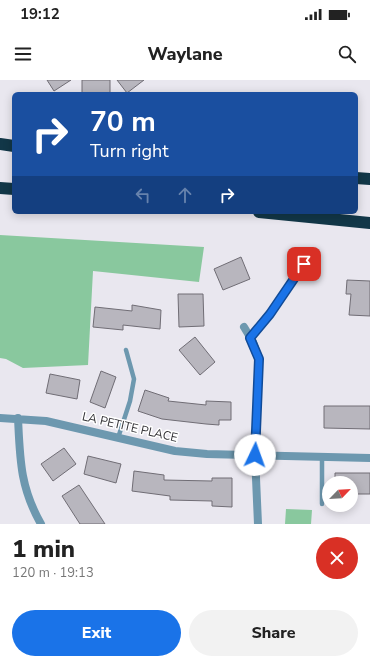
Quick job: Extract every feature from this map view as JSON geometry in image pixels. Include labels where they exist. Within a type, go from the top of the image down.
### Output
[{"type":"highway","points":[[0,144],[12,146]]},
{"type":"highway","points":[[358,178],[370,179]]},
{"type":"highway","points":[[0,188],[12,189]]},
{"type":"highway","points":[[281,214],[370,222]]},
{"type":"street","points":[[244,327],[259,359],[255,455],[258,524]]},
{"type":"street","name":"LA PETITE PLACE","points":[[0,418],[46,421],[175,451],[207,454],[370,458]]},
{"type":"street","points":[[18,418],[21,471],[32,506],[41,524]]},
{"type":"lane","points":[[250,338],[270,314],[304,264]]},
{"type":"lane","points":[[118,438],[130,400],[134,379],[126,350]]},
{"type":"lane","points":[[322,457],[322,476]]},
{"type":"green space","points":[[0,235],[204,247],[199,282],[93,271],[88,365],[23,368],[6,359],[0,358]]},
{"type":"green space","points":[[286,509],[312,510],[311,524],[285,524]]},
{"type":"building","points":[[47,80],[71,80],[54,91]]},
{"type":"building","points":[[82,80],[110,80],[110,92],[82,92]]},
{"type":"building","points":[[117,80],[144,80],[128,92],[126,92]]},
{"type":"building","points":[[241,257],[250,279],[223,290],[214,269]]},
{"type":"building","points":[[347,280],[370,281],[370,316],[349,315],[351,294],[346,294]]},
{"type":"building","points":[[178,294],[203,294],[204,326],[179,327]]},
{"type":"building","points":[[132,305],[161,310],[160,329],[123,325],[123,330],[93,327],[95,307],[132,311]]},
{"type":"building","points":[[195,337],[215,362],[200,375],[179,350]]},
{"type":"building","points":[[101,371],[116,377],[105,408],[90,402]]},
{"type":"building","points":[[50,374],[80,380],[77,399],[46,393]]},
{"type":"building","points":[[145,390],[169,398],[168,401],[206,405],[206,401],[231,402],[231,420],[219,420],[219,425],[206,424],[162,419],[138,411]]},
{"type":"building","points":[[324,406],[370,406],[370,429],[324,428]]},
{"type":"building","points":[[64,448],[76,464],[53,481],[41,464]]},
{"type":"building","points":[[88,456],[121,464],[116,483],[84,474]]},
{"type":"building","points":[[134,471],[164,475],[164,480],[212,481],[212,478],[232,478],[232,507],[212,506],[212,501],[170,500],[170,496],[132,491]]},
{"type":"building","points":[[335,473],[370,473],[370,494],[358,494],[358,476],[335,476]]},
{"type":"building","points":[[79,485],[105,524],[80,524],[62,496]]},
{"type":"route","points":[[255,455],[259,359],[250,338],[270,314],[304,264]]}]
